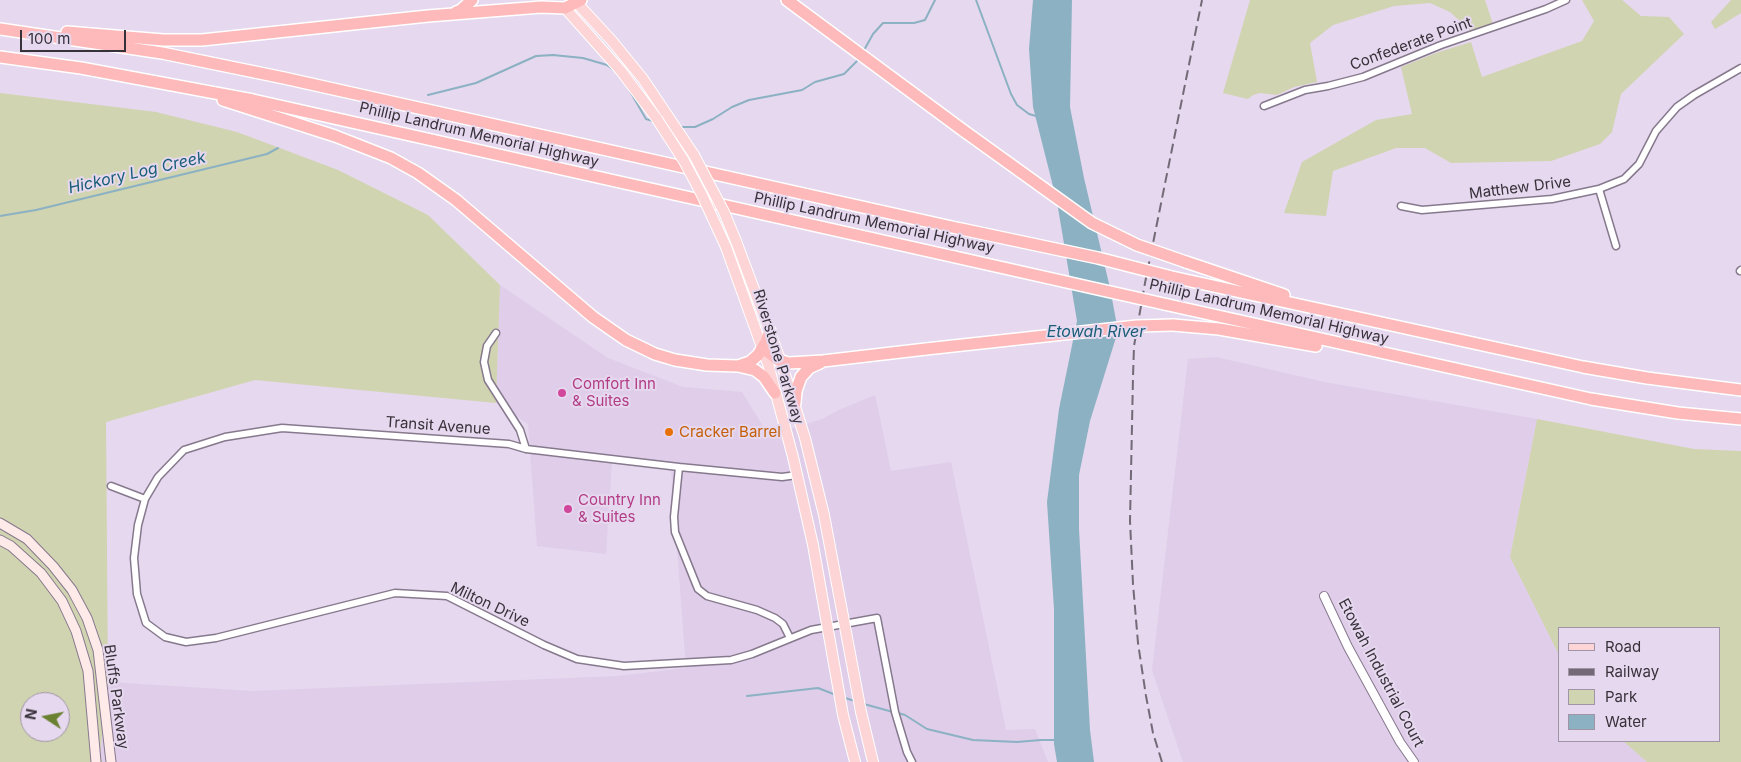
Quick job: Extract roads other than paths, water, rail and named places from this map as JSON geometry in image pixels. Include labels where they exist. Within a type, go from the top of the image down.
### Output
[{"type":"highway","points":[[450,14],[461,10],[472,0]]},
{"type":"highway","points":[[787,0],[1048,193],[1092,223],[1138,245],[1343,314]]},
{"type":"highway","points":[[0,28],[176,40],[202,40],[450,14],[541,7],[578,1]]},
{"type":"highway","name":"Phillip Landrum Memorial Highway","points":[[0,28],[162,53],[284,78],[1583,367],[1647,378],[1715,387],[1741,388]]},
{"type":"highway","name":"Phillip Landrum Memorial Highway","points":[[0,57],[81,68],[174,84],[349,121],[1490,378],[1635,407],[1741,419]]},
{"type":"highway","points":[[174,84],[335,136],[391,158],[418,173],[456,200],[593,317],[626,340],[655,354],[675,360],[707,365],[738,366],[760,373],[775,393]]},
{"type":"highway","points":[[763,348],[782,362],[823,361],[1137,326],[1172,325],[1241,332],[1490,378]]},
{"type":"highway","points":[[738,366],[754,359],[763,348],[770,331]]},
{"type":"highway","points":[[795,403],[796,391],[801,377],[809,368],[823,361]]},
{"type":"main road","name":"Riverstone Parkway","points":[[578,1],[643,79],[674,123],[713,190],[736,241],[782,362],[795,403],[824,515],[860,712],[873,762]]},
{"type":"main road","name":"Riverstone Parkway","points":[[560,4],[622,71],[657,119],[684,161],[726,247],[763,348],[797,475],[813,545],[843,715],[854,762]]},
{"type":"main road","name":"Bluffs Parkway","points":[[0,523],[27,539],[53,566],[72,590],[87,618],[98,650],[111,762]]},
{"type":"main road","name":"Bluffs Parkway","points":[[0,540],[11,546],[41,573],[62,601],[76,630],[88,671],[96,762]]},
{"type":"main road","points":[[93,729],[107,728]]},
{"type":"street","name":"Confederate Point","points":[[1264,106],[1305,90],[1363,77],[1441,45],[1541,11],[1566,0]]},
{"type":"street","name":"Matthew Drive","points":[[1401,206],[1422,210],[1472,206],[1552,199],[1599,189],[1624,178],[1632,172],[1645,155],[1656,131],[1677,107],[1741,68]]},
{"type":"street","points":[[1599,189],[1616,246]]},
{"type":"street","points":[[496,333],[487,346],[484,362],[488,380],[520,430],[526,449]]},
{"type":"street","name":"Transit Avenue","points":[[135,542],[145,499],[158,477],[184,450],[224,437],[282,428],[509,444],[526,449],[679,467],[782,477],[797,475]]},
{"type":"street","points":[[679,467],[674,517],[675,532],[698,588],[707,596],[760,611],[780,622],[790,638]]},
{"type":"street","points":[[111,486],[145,499]]},
{"type":"street","name":"Milton Drive","points":[[135,542],[134,558],[138,594],[146,623],[165,637],[186,642],[216,638],[395,593],[447,596],[544,645],[577,659],[624,666],[731,660],[746,656],[811,630],[877,618],[895,712],[907,752],[912,762]]},
{"type":"street","name":"Etowah Industrial Court","points":[[1324,596],[1356,663],[1400,742],[1414,762]]},
{"type":"water","name":"Etowah River","points":[[1033,0],[1072,0],[1070,107],[1118,331],[1090,421],[1079,475],[1079,529],[1090,730],[1094,762],[1057,762],[1054,744],[1054,609],[1047,502],[1059,409],[1077,321],[1057,202],[1033,107],[1029,49]]},
{"type":"waterway","name":"Hickory Log Creek","points":[[863,52],[873,34],[883,23],[914,23],[925,20],[935,0]]},
{"type":"waterway","name":"Hickory Log Creek","points":[[976,0],[1011,94],[1017,105],[1029,114],[1036,116]]},
{"type":"waterway","name":"Hickory Log Creek","points":[[428,95],[476,83],[536,56],[553,55],[583,58],[607,65],[615,71]]},
{"type":"waterway","name":"Hickory Log Creek","points":[[680,127],[695,127],[749,100],[802,90],[815,82],[844,74],[860,58]]},
{"type":"waterway","name":"Hickory Log Creek","points":[[627,86],[646,119],[653,121]]},
{"type":"waterway","name":"Hickory Log Creek","points":[[0,216],[36,210],[267,154],[278,148]]},
{"type":"waterway","points":[[747,696],[818,688],[836,695]]},
{"type":"waterway","points":[[845,698],[855,701]]},
{"type":"waterway","points":[[864,704],[893,712]]},
{"type":"waterway","points":[[898,713],[905,715],[927,729],[973,740],[1017,742],[1054,740]]},
{"type":"railway","points":[[1162,762],[1153,733],[1146,696],[1138,643],[1133,584],[1130,521],[1134,346],[1202,0]]},
{"type":"place","name":"Comfort Inn & Suites","points":[[562,393]]},
{"type":"place","name":"Cracker Barrel","points":[[669,432]]},
{"type":"place","name":"Country Inn & Suites","points":[[568,509]]}]
